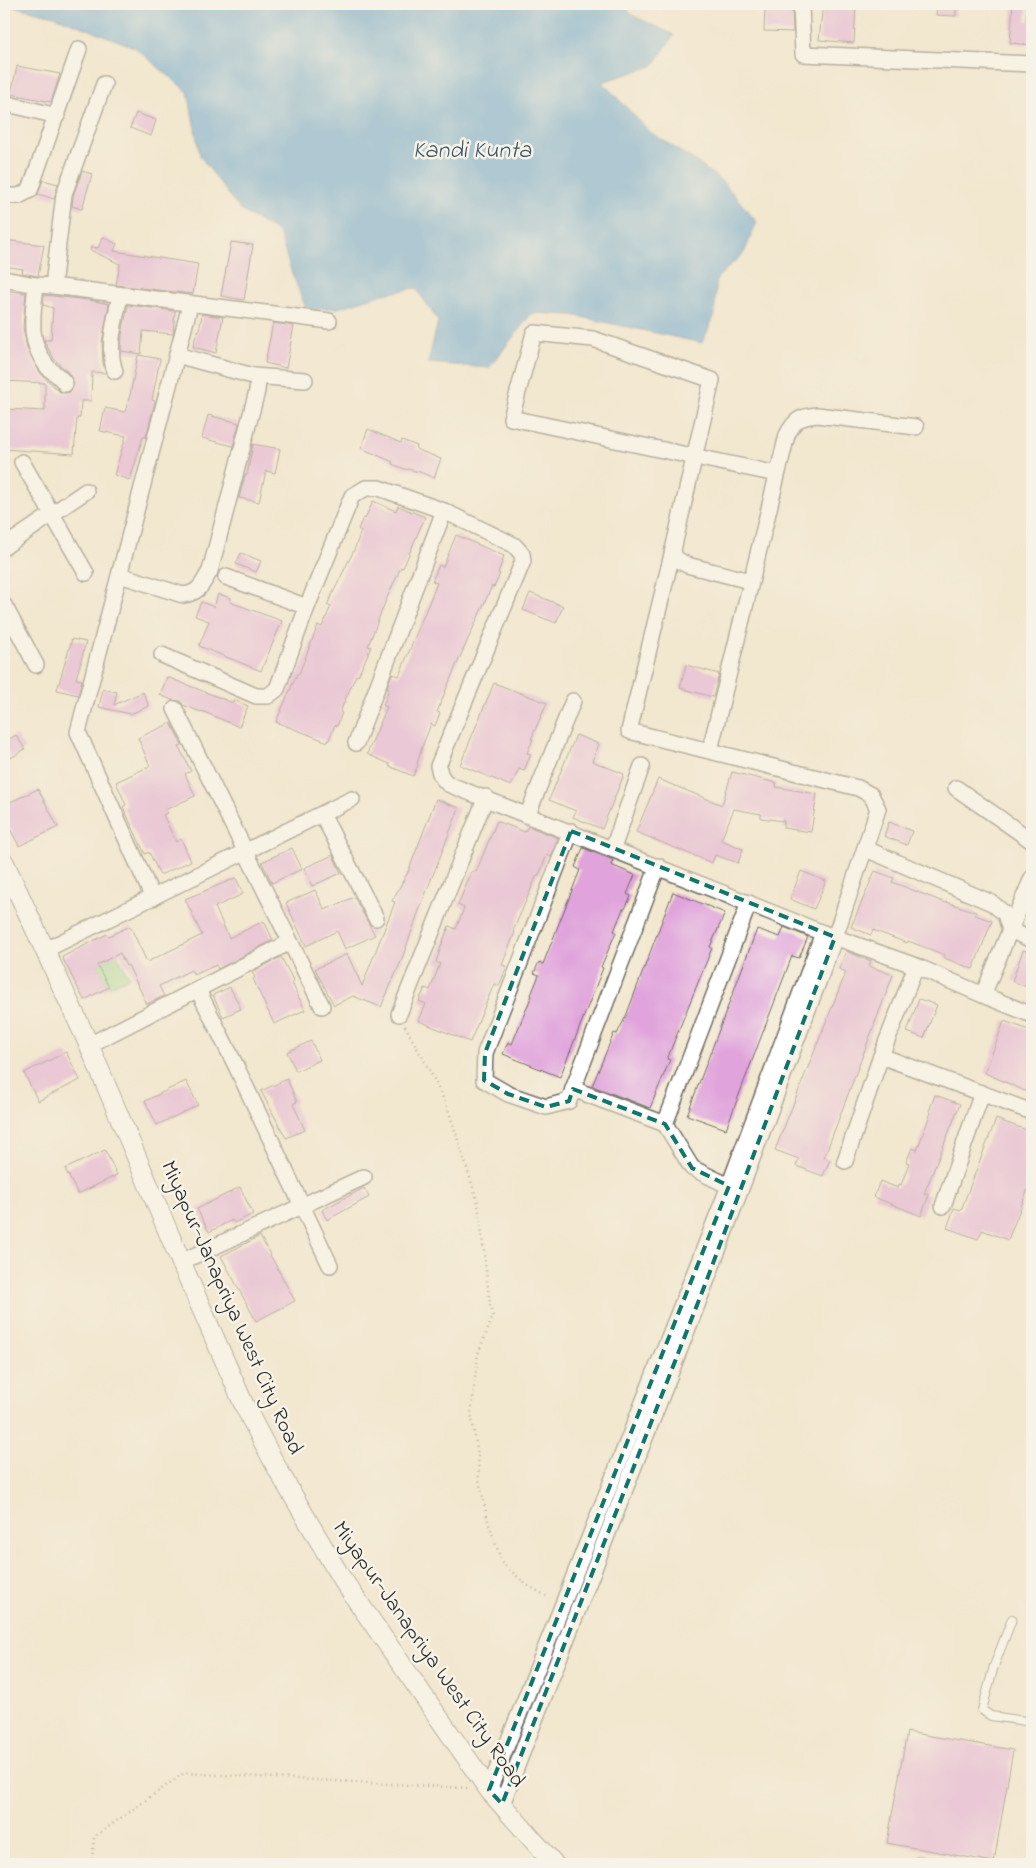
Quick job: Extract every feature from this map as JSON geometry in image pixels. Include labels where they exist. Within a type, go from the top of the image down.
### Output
[{"type":"street","points":[[801,4],[803,54],[1032,64]]},
{"type":"street","points":[[4,196],[19,196],[30,190],[79,49]]},
{"type":"street","points":[[52,286],[64,194],[104,84]]},
{"type":"street","points":[[4,103],[57,116]]},
{"type":"street","points":[[4,279],[36,285],[329,322]]},
{"type":"street","points":[[36,285],[32,331],[34,343],[46,366],[63,380],[65,384]]},
{"type":"street","points":[[115,371],[111,347],[120,295]]},
{"type":"street","points":[[153,898],[78,732],[190,305]]},
{"type":"street","points":[[489,1790],[829,935],[866,849],[878,809],[871,795],[858,788],[629,731],[673,550],[694,457],[712,380],[593,339],[534,333],[511,418],[694,457],[777,474]]},
{"type":"street","points":[[177,355],[253,376],[305,380]]},
{"type":"street","points":[[120,575],[183,595],[192,594],[199,589],[210,571],[258,391],[258,381],[253,376]]},
{"type":"street","points":[[710,750],[777,474],[787,435],[793,423],[805,416],[818,415],[916,427]]},
{"type":"street","points":[[22,462],[86,573]]},
{"type":"street","points":[[162,655],[256,696],[268,696],[277,689],[307,607],[352,496],[366,488],[379,488],[444,511],[514,545],[522,554],[523,561],[438,766],[440,774],[448,784],[571,831],[829,935],[916,966],[983,996],[1032,1014]]},
{"type":"street","points":[[4,547],[86,490]]},
{"type":"street","points":[[356,743],[444,511]]},
{"type":"street","points":[[673,550],[675,558],[687,566],[750,581]]},
{"type":"street","points":[[226,577],[307,607]]},
{"type":"street","points":[[4,605],[9,629],[36,665]]},
{"type":"street","points":[[528,814],[573,701]]},
{"type":"street","points":[[175,709],[322,1006]]},
{"type":"street","points":[[613,848],[642,766]]},
{"type":"street","points":[[956,788],[1032,841]]},
{"type":"street","points":[[399,1014],[486,798]]},
{"type":"street","points":[[45,950],[352,799]]},
{"type":"street","points":[[322,814],[376,918]]},
{"type":"street","points":[[571,831],[485,1053],[484,1080],[508,1094],[546,1107],[569,1101],[658,866]]},
{"type":"street","points":[[866,849],[992,903],[1005,914],[1010,930],[1032,940]]},
{"type":"street","name":"Miyapur-Janapriya West City Road","points":[[4,862],[88,1045],[245,1407],[288,1487],[340,1576],[489,1790],[554,1864]]},
{"type":"street","points":[[983,996],[1032,878]]},
{"type":"street","points":[[665,1124],[749,902]]},
{"type":"street","points":[[502,1804],[706,1282],[829,935]]},
{"type":"street","points":[[88,1045],[290,942]]},
{"type":"street","points":[[845,1161],[881,1056],[916,966]]},
{"type":"street","points":[[198,990],[330,1265]]},
{"type":"street","points":[[881,1056],[1032,1112]]},
{"type":"street","points":[[573,1089],[665,1124],[692,1168],[729,1186]]},
{"type":"street","points":[[943,1206],[982,1093]]},
{"type":"street","points":[[181,1262],[364,1177]]},
{"type":"lane","points":[[1012,1619],[994,1666],[982,1710],[992,1716],[1032,1722]]},
{"type":"path","points":[[399,1014],[448,1108],[478,1203],[490,1305],[493,1316],[478,1354],[471,1414],[478,1455],[479,1480],[488,1521],[502,1563],[528,1585],[563,1605]]},
{"type":"path","points":[[92,1864],[94,1837],[184,1773],[489,1790]]},
{"type":"highlighted area","points":[[571,831],[835,937],[706,1282],[502,1804],[489,1790],[729,1186],[692,1168],[665,1124],[573,1089],[569,1101],[546,1107],[508,1094],[484,1080],[485,1053]]},
{"type":"green space","points":[[117,954],[129,977],[109,987],[97,965]]},
{"type":"green space","points":[[922,1854],[971,1864],[919,1864]]},
{"type":"water","name":"Kandi Kunta","points":[[4,4],[623,4],[632,15],[674,35],[653,66],[602,82],[650,132],[694,160],[724,183],[757,222],[744,253],[717,278],[714,317],[702,343],[571,315],[532,313],[489,368],[428,363],[438,321],[416,288],[384,294],[338,308],[306,309],[279,233],[240,210],[200,156],[188,92],[134,47],[54,16]]},
{"type":"building","points":[[823,4],[856,4],[854,43],[819,40]]},
{"type":"building","points":[[937,4],[956,4],[956,16],[936,15]]},
{"type":"building","points":[[1013,4],[1027,4],[1026,21],[1032,21],[1032,45],[1010,43]]},
{"type":"building","points":[[765,9],[792,10],[793,32],[764,31]]},
{"type":"building","points":[[17,66],[60,74],[51,102],[11,94]]},
{"type":"building","points":[[136,113],[156,120],[151,136],[130,128]]},
{"type":"building","points":[[82,171],[92,174],[82,209],[72,206],[73,196]]},
{"type":"building","points":[[43,180],[58,184],[54,199],[38,194]]},
{"type":"building","points":[[103,237],[117,244],[114,251],[198,264],[193,294],[116,285],[120,264],[90,250],[91,247],[98,248]]},
{"type":"building","points":[[4,240],[44,245],[38,276],[22,273],[23,269],[4,266]]},
{"type":"building","points":[[231,242],[253,245],[244,300],[221,296]]},
{"type":"building","points":[[4,290],[26,293],[23,327],[27,349],[41,374],[60,392],[65,393],[70,392],[74,383],[68,372],[54,359],[45,343],[44,340],[51,340],[53,308],[43,305],[44,295],[109,304],[102,342],[103,363],[106,373],[92,372],[91,401],[81,401],[80,418],[77,418],[74,454],[4,449],[4,409],[45,411],[45,383],[4,381]]},
{"type":"building","points":[[128,305],[175,311],[173,334],[143,331],[141,354],[121,351],[122,334]]},
{"type":"building","points":[[202,314],[223,317],[216,353],[193,347],[197,331],[199,331]]},
{"type":"building","points":[[273,323],[294,326],[286,368],[265,363]]},
{"type":"building","points":[[138,355],[160,359],[152,400],[155,401],[146,437],[143,437],[130,480],[114,475],[126,436],[100,431],[105,408],[125,412]]},
{"type":"building","points":[[208,415],[239,423],[233,446],[202,438]]},
{"type":"building","points":[[368,429],[401,443],[402,440],[417,446],[416,449],[441,459],[434,478],[392,464],[393,462],[361,448]]},
{"type":"building","points":[[253,444],[280,449],[275,473],[266,471],[259,502],[239,498],[245,475],[247,475]]},
{"type":"building","points":[[373,501],[396,511],[398,506],[425,517],[403,568],[401,567],[386,600],[368,646],[371,647],[358,676],[356,675],[340,712],[342,713],[337,726],[335,725],[328,742],[276,722],[297,674],[299,674],[318,625],[322,627],[331,606],[327,605],[355,548],[361,531],[358,529]]},
{"type":"building","points":[[456,535],[504,556],[498,573],[500,574],[494,587],[492,586],[452,675],[437,712],[440,713],[435,726],[431,724],[413,776],[367,754],[387,707],[383,705],[392,674],[399,676],[437,583],[432,581],[439,565],[443,567]]},
{"type":"building","points":[[241,553],[261,561],[256,572],[236,564]]},
{"type":"building","points":[[530,593],[563,606],[556,623],[523,610]]},
{"type":"building","points":[[218,594],[231,598],[230,602],[282,621],[261,671],[199,646],[209,621],[195,616],[201,602],[214,607]]},
{"type":"building","points":[[72,639],[86,642],[76,679],[82,680],[78,695],[57,690]]},
{"type":"building","points":[[686,665],[719,674],[713,697],[680,688]]},
{"type":"building","points":[[167,677],[233,703],[234,700],[248,706],[239,727],[183,705],[180,701],[160,695]]},
{"type":"building","points":[[494,683],[547,703],[531,739],[533,739],[527,753],[531,754],[524,771],[519,769],[511,786],[460,765]]},
{"type":"building","points":[[103,689],[117,692],[114,705],[143,692],[149,706],[130,714],[99,707]]},
{"type":"building","points":[[171,723],[182,745],[179,747],[191,771],[185,774],[195,796],[165,810],[167,813],[163,815],[176,842],[181,839],[191,861],[160,875],[149,852],[145,854],[123,807],[126,805],[116,782],[150,766],[138,738]]},
{"type":"building","points":[[16,735],[25,749],[11,758],[4,746],[4,742]]},
{"type":"building","points":[[576,735],[599,744],[592,761],[624,774],[602,829],[573,817],[576,811],[549,800]]},
{"type":"building","points":[[732,772],[777,783],[776,787],[817,794],[811,832],[783,828],[784,821],[761,818],[761,814],[734,809],[721,840],[743,849],[738,863],[715,855],[712,863],[636,832],[658,779],[722,805]]},
{"type":"building","points":[[38,789],[58,827],[19,846],[4,817],[4,805]]},
{"type":"building","points":[[436,799],[459,808],[402,959],[381,1007],[353,996],[334,1005],[315,969],[347,954],[362,986],[395,902],[392,901],[408,872]]},
{"type":"building","points":[[497,821],[525,832],[528,826],[558,838],[551,857],[547,855],[539,875],[537,875],[513,931],[515,932],[502,965],[507,967],[499,986],[494,984],[470,1042],[419,1021],[426,1004],[419,1001],[425,988],[430,990],[440,964],[436,962],[443,941],[449,926],[456,929],[464,908],[458,905],[472,871],[476,872]]},
{"type":"building","points":[[889,822],[912,831],[907,845],[884,836]]},
{"type":"building","points":[[292,848],[302,869],[272,883],[262,862]]},
{"type":"building","points":[[583,848],[613,860],[611,865],[635,875],[627,894],[631,896],[625,909],[623,909],[614,931],[616,932],[601,967],[603,968],[560,1077],[503,1054],[508,1042],[512,1044],[532,995],[539,975],[534,973],[539,962],[543,964],[573,888],[580,870],[575,867]]},
{"type":"building","points":[[333,855],[341,873],[312,886],[304,868]]},
{"type":"building","points":[[801,871],[826,881],[814,909],[790,899]]},
{"type":"building","points":[[875,871],[894,878],[892,882],[946,903],[976,912],[975,915],[992,921],[973,969],[944,958],[945,955],[908,941],[907,943],[873,930],[871,935],[851,927]]},
{"type":"building","points":[[236,878],[243,894],[215,907],[229,938],[264,921],[273,940],[218,969],[216,965],[194,975],[191,970],[159,986],[164,996],[147,1004],[120,953],[97,965],[109,987],[84,1000],[62,957],[107,934],[109,936],[130,926],[147,962],[202,935],[185,899]]},
{"type":"building","points":[[315,890],[325,910],[354,897],[375,935],[345,949],[337,931],[306,946],[286,903]]},
{"type":"building","points":[[673,892],[725,913],[710,947],[712,948],[667,1059],[670,1060],[650,1108],[592,1086],[614,1033],[617,1034],[626,1016]]},
{"type":"building","points":[[784,927],[808,937],[799,958],[792,956],[726,1129],[687,1115],[757,929],[780,937]]},
{"type":"building","points":[[1023,950],[1032,953],[1032,989],[1012,981]]},
{"type":"building","points":[[846,951],[871,961],[869,966],[893,975],[824,1158],[830,1160],[823,1176],[796,1166],[799,1159],[775,1150],[846,972],[839,969]]},
{"type":"building","points":[[281,957],[294,982],[292,983],[305,1010],[274,1024],[253,979],[255,978],[252,972]]},
{"type":"building","points":[[230,987],[241,1009],[223,1017],[213,995]]},
{"type":"building","points":[[919,999],[937,1005],[924,1038],[907,1032]]},
{"type":"building","points":[[1004,1021],[1032,1031],[1032,1094],[985,1073]]},
{"type":"building","points":[[311,1041],[320,1060],[296,1071],[287,1052]]},
{"type":"building","points":[[66,1052],[80,1080],[38,1101],[24,1073]]},
{"type":"building","points":[[287,1079],[297,1102],[293,1104],[305,1130],[286,1138],[261,1091]]},
{"type":"building","points":[[186,1081],[198,1105],[157,1125],[145,1101]]},
{"type":"building","points":[[935,1095],[960,1104],[924,1194],[929,1195],[921,1216],[874,1197],[880,1181],[898,1188],[899,1184],[901,1185],[909,1163],[906,1162],[912,1148],[917,1150]]},
{"type":"building","points":[[996,1119],[1032,1132],[1032,1179],[1008,1240],[982,1230],[978,1239],[947,1228],[954,1208],[961,1210]]},
{"type":"building","points":[[105,1150],[117,1175],[78,1194],[65,1169]]},
{"type":"building","points":[[240,1187],[253,1214],[234,1223],[232,1220],[209,1232],[197,1209]]},
{"type":"building","points":[[364,1188],[369,1197],[327,1220],[322,1210]]},
{"type":"building","points":[[260,1236],[295,1301],[256,1321],[221,1256]]},
{"type":"building","points":[[907,1732],[1013,1750],[994,1862],[887,1843]]}]
